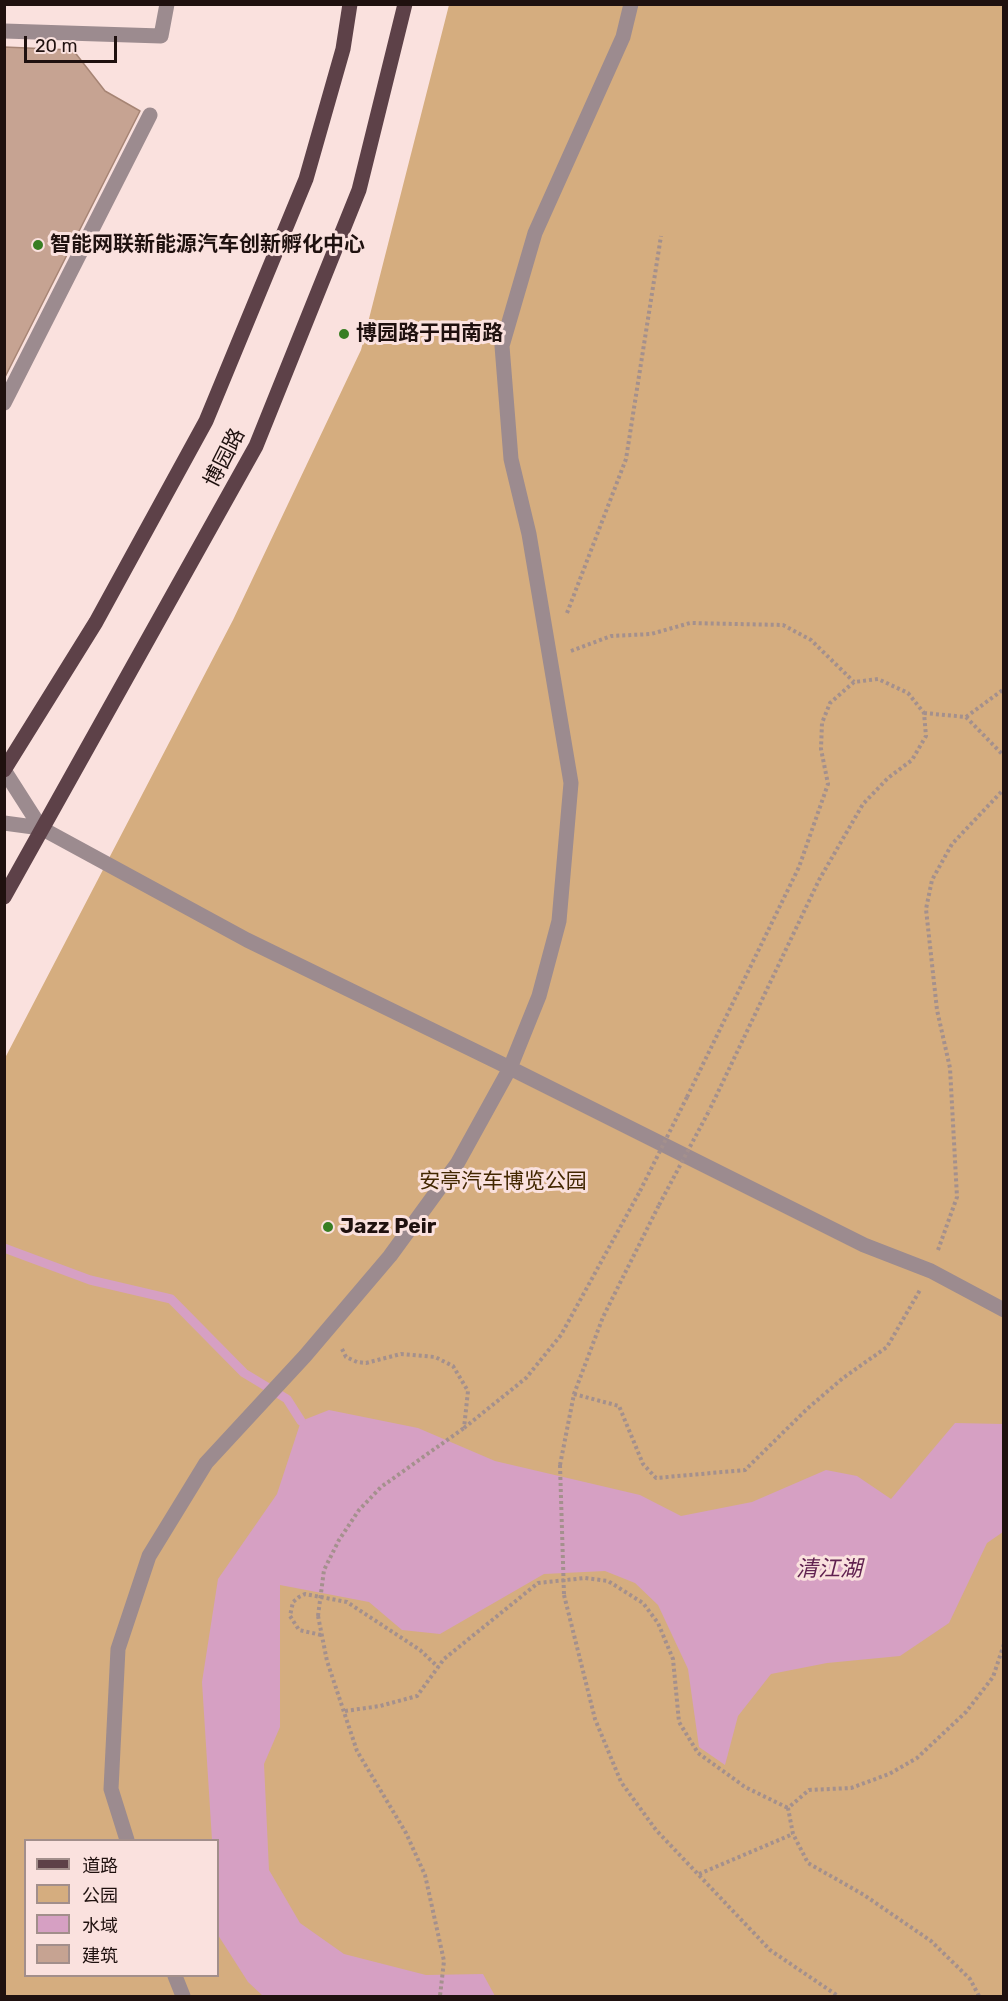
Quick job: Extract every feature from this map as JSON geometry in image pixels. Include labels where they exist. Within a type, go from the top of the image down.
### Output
[{"type":"main road","name":"博园路","points":[[4,770],[96,622],[206,421],[306,179],[343,49],[350,4]]},
{"type":"main road","name":"博园路","points":[[4,897],[41,828],[155,631],[256,446],[359,190],[405,4]]},
{"type":"street","points":[[4,31],[161,36],[167,4]]},
{"type":"street","points":[[127,1839],[111,1789],[118,1649],[149,1556],[206,1463],[305,1356],[390,1256],[458,1164],[510,1068],[539,996],[560,921],[571,783],[529,534],[510,459],[502,346],[535,233],[623,37],[631,4]]},
{"type":"street","points":[[4,403],[150,115]]},
{"type":"street","points":[[4,770],[41,828]]},
{"type":"street","points":[[4,823],[41,828],[247,940],[510,1068],[864,1245],[931,1271],[1004,1310]]},
{"type":"street","points":[[175,1977],[183,1996]]},
{"type":"path","points":[[567,614],[626,459],[661,236]]},
{"type":"path","points":[[550,659],[611,636],[651,634],[690,623],[783,625],[811,640],[854,681]]},
{"type":"path","points":[[440,1996],[444,1962],[425,1875],[406,1833],[357,1751],[321,1635],[318,1616],[324,1570],[339,1540],[359,1510],[381,1487],[464,1428],[526,1378],[561,1335],[640,1191],[799,867],[828,784],[821,749],[822,723],[830,703],[854,681],[878,679],[908,693],[924,712],[926,735],[912,760],[888,778],[863,804],[819,880],[709,1110],[603,1317],[574,1394],[560,1465],[564,1595],[595,1719],[621,1782],[656,1830],[770,1950],[838,1996]]},
{"type":"path","points":[[966,717],[1004,689]]},
{"type":"path","points":[[924,712],[966,717],[1004,756]]},
{"type":"path","points":[[574,1394],[619,1406],[643,1464],[656,1478],[745,1470],[807,1409],[843,1378],[887,1347],[931,1271],[957,1197],[950,1068],[937,1010],[926,909],[932,880],[952,844],[1004,789]]},
{"type":"path","points":[[331,1326],[346,1357],[357,1362],[366,1363],[401,1354],[435,1357],[453,1366],[468,1391],[464,1428]]},
{"type":"path","points":[[345,1711],[380,1706],[417,1696],[438,1667],[467,1639],[538,1583],[585,1578],[608,1581],[643,1603],[658,1623],[672,1659],[679,1722],[698,1753],[745,1787],[788,1808]]},
{"type":"path","points":[[321,1635],[298,1630],[290,1616],[293,1602],[305,1594],[347,1602],[420,1650],[438,1667]]},
{"type":"path","points":[[788,1808],[809,1790],[851,1788],[889,1774],[917,1758],[966,1712],[993,1677],[1004,1644]]},
{"type":"path","points":[[788,1808],[793,1834],[808,1863],[864,1895],[931,1941],[970,1979],[979,1996]]},
{"type":"path","points":[[699,1874],[793,1834]]},
{"type":"green space","name":"安亭汽车博览公园","points":[[449,5],[1003,5],[1003,1996],[5,1996],[5,1058],[233,620],[361,350]]},
{"type":"water","name":"清江湖","points":[[329,1410],[418,1428],[495,1461],[640,1495],[681,1516],[752,1502],[826,1470],[857,1476],[891,1499],[955,1423],[1003,1424],[1003,1532],[987,1543],[949,1623],[900,1656],[827,1663],[771,1674],[738,1716],[725,1765],[699,1747],[688,1669],[658,1605],[635,1583],[605,1571],[544,1574],[440,1634],[402,1630],[369,1602],[280,1585],[280,1727],[264,1764],[269,1870],[300,1923],[344,1954],[426,1975],[483,1974],[495,1996],[263,1996],[248,1982],[219,1937],[219,1839],[212,1839],[202,1682],[218,1579],[277,1494],[301,1421]]},
{"type":"building","name":"智能网联新能源汽车创新孵化中心","points":[[4,47],[73,50],[105,91],[140,111],[4,379]]},
{"type":"waterway","points":[[4,1248],[90,1280],[171,1299],[244,1373],[287,1399],[301,1421]]},
{"type":"place","name":"智能网联新能源汽车创新孵化中心","points":[[38,245]]},
{"type":"place","name":"博园路于田南路","points":[[344,334]]},
{"type":"place","name":"Jazz Peir","points":[[328,1227]]}]
